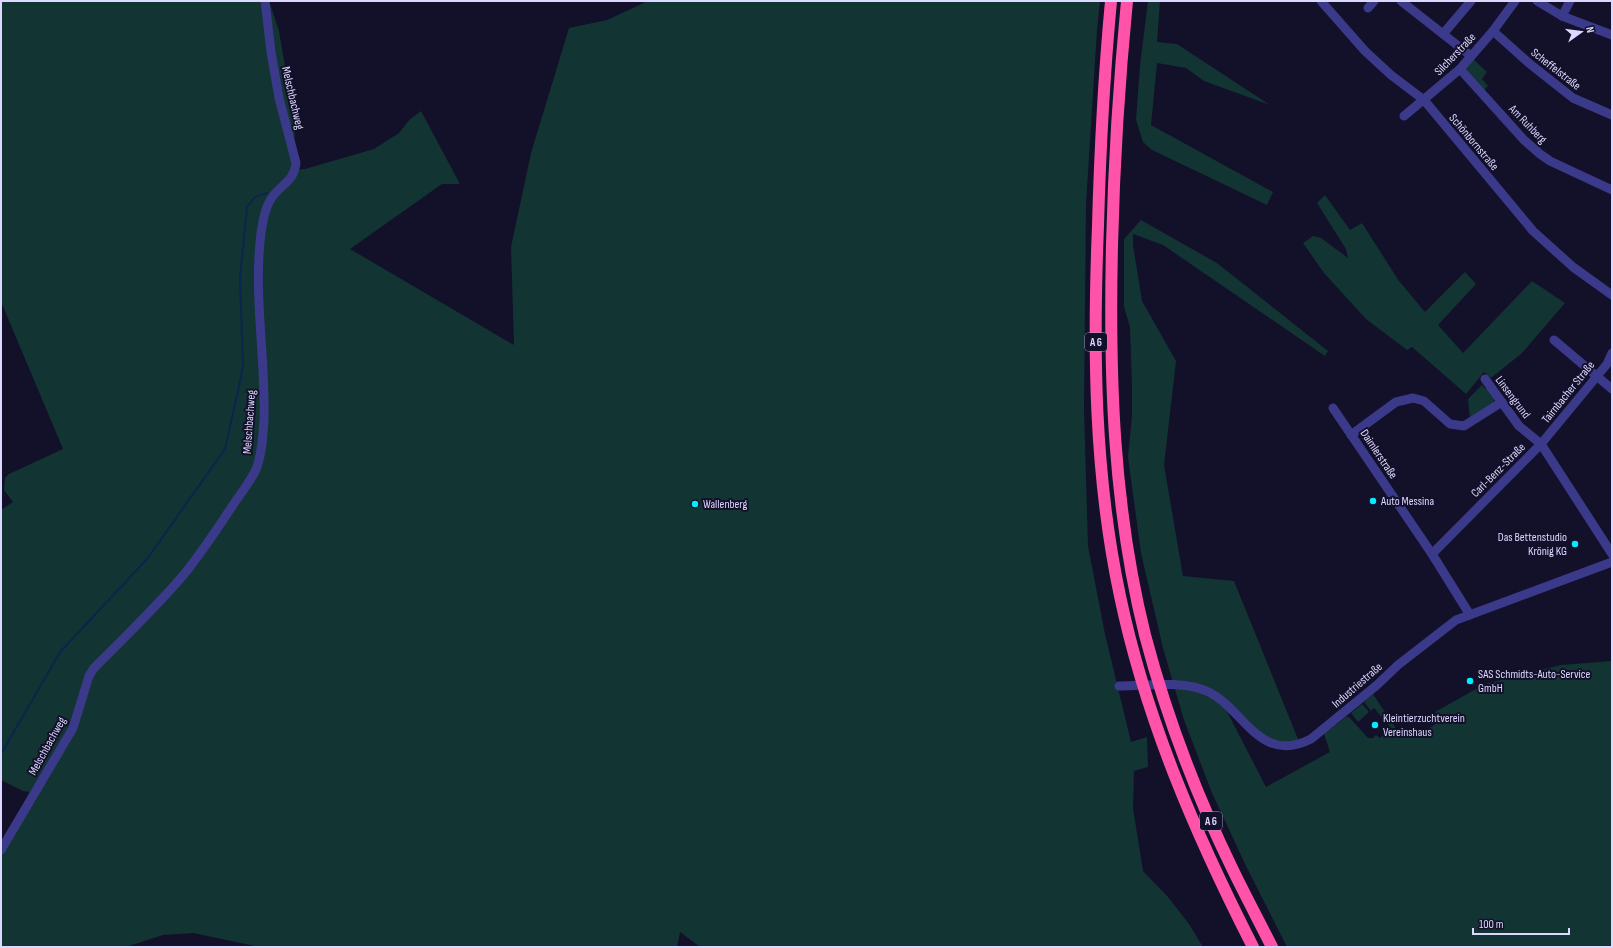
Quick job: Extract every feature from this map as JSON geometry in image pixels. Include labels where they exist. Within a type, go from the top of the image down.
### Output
[{"type":"highway","name":"A 6","points":[[1111,1],[1105,76],[1098,205],[1095,310],[1096,378],[1100,462],[1108,529],[1120,595],[1143,685],[1160,738],[1196,829],[1253,947]]},
{"type":"highway","name":"A 6","points":[[1127,1],[1120,79],[1113,197],[1111,306],[1113,420],[1116,464],[1129,561],[1145,633],[1159,684],[1191,774],[1232,868],[1272,947]]},
{"type":"street","name":"Melschbachweg","points":[[1,850],[73,728],[89,676],[94,668],[138,624],[180,578],[207,544],[251,478],[260,458],[263,434],[264,391],[259,289],[261,233],[266,209],[272,197],[292,178],[296,163],[279,98],[271,52],[265,1]]},
{"type":"street","name":"Schönbornstraße","points":[[1321,1],[1365,51],[1391,75],[1424,100],[1533,231],[1574,267],[1612,295]]},
{"type":"street","points":[[1401,1],[1472,56]]},
{"type":"street","points":[[1443,34],[1472,1]]},
{"type":"street","name":"Silcherstraße","points":[[1404,116],[1460,69],[1515,1]]},
{"type":"street","points":[[1537,1],[1562,16],[1612,35]]},
{"type":"street","points":[[1562,16],[1570,1]]},
{"type":"street","name":"Scheffelstraße","points":[[1493,30],[1530,64],[1573,98],[1612,115]]},
{"type":"street","name":"Am Ruhberg","points":[[1460,69],[1524,140],[1540,154],[1550,161],[1612,190]]},
{"type":"street","points":[[1554,340],[1612,389]]},
{"type":"street","name":"Tairnbacher Straße","points":[[1541,444],[1607,364],[1612,353]]},
{"type":"street","name":"Linsengrund","points":[[1485,380],[1519,426],[1541,444]]},
{"type":"street","points":[[1351,435],[1396,402],[1413,398],[1424,401],[1450,424],[1459,426],[1464,426],[1502,402]]},
{"type":"street","name":"Daimlerstraße","points":[[1333,408],[1432,554]]},
{"type":"street","name":"Carl-Benz-Straße","points":[[1432,554],[1541,444],[1612,554]]},
{"type":"street","points":[[1432,554],[1470,616]]},
{"type":"street","name":"Industriestraße","points":[[1119,686],[1181,685],[1200,688],[1213,693],[1224,701],[1248,727],[1268,742],[1287,746],[1300,744],[1311,739],[1377,685],[1398,665],[1456,620],[1612,562]]},
{"type":"green space","points":[[1,1],[269,1],[279,31],[295,126],[293,170],[305,169],[374,149],[399,133],[410,119],[421,111],[460,184],[442,184],[350,249],[514,345],[511,247],[531,153],[569,28],[607,20],[648,1],[1100,1],[1086,204],[1084,409],[1088,546],[1105,634],[1131,742],[1147,737],[1148,767],[1134,771],[1133,808],[1143,871],[1168,897],[1189,924],[1203,947],[700,947],[680,932],[677,947],[260,947],[193,933],[163,935],[126,947],[1,947],[1,849],[30,792],[23,791],[1,780],[1,510],[13,502],[4,490],[5,478],[9,474],[63,449],[2,304],[1,305]]},
{"type":"green space","points":[[1148,1],[1160,1],[1157,42],[1177,44],[1270,105],[1204,81],[1186,68],[1157,63],[1151,125],[1273,192],[1267,205],[1152,150],[1143,142],[1136,120],[1140,65]]},
{"type":"green space","points":[[1473,59],[1487,72],[1482,79],[1488,86],[1483,91],[1466,69]]},
{"type":"green space","points":[[1325,195],[1350,230],[1362,223],[1399,281],[1425,312],[1465,272],[1476,284],[1438,325],[1463,353],[1532,281],[1565,303],[1522,353],[1491,378],[1484,372],[1466,394],[1412,347],[1407,350],[1366,319],[1324,273],[1303,243],[1313,236],[1321,238],[1348,258],[1346,249],[1317,203]]},
{"type":"green space","points":[[1141,220],[1217,263],[1328,351],[1325,356],[1163,245],[1133,234],[1133,245],[1142,301],[1176,361],[1164,465],[1183,576],[1234,581],[1300,744],[1268,742],[1219,696],[1266,787],[1330,752],[1324,734],[1346,717],[1349,717],[1368,738],[1373,738],[1376,735],[1380,738],[1391,728],[1374,708],[1371,711],[1364,702],[1373,694],[1401,736],[1428,729],[1440,721],[1435,712],[1485,684],[1561,665],[1612,661],[1612,947],[1287,947],[1246,866],[1212,793],[1184,720],[1163,648],[1141,553],[1128,457],[1132,415],[1132,385],[1130,327],[1124,307],[1124,239]]},
{"type":"green space","points":[[1482,385],[1485,389],[1488,387],[1494,398],[1494,402],[1470,420],[1468,399]]},
{"type":"green space","points":[[1362,704],[1369,712],[1358,722],[1351,713]]},
{"type":"waterway","points":[[1,754],[60,652],[147,559],[225,449],[243,365],[240,279],[247,207],[255,197],[267,193]]},
{"type":"place","name":"Auto Messina","points":[[1373,501]]},
{"type":"place","name":"Wallenberg","points":[[695,504]]},
{"type":"place","name":"Das Bettenstudio Krönig KG","points":[[1575,544]]},
{"type":"place","name":"SAS Schmidts-Auto-Service GmbH","points":[[1470,681]]},
{"type":"place","name":"Kleintierzuchtverein Vereinshaus","points":[[1375,725]]}]
